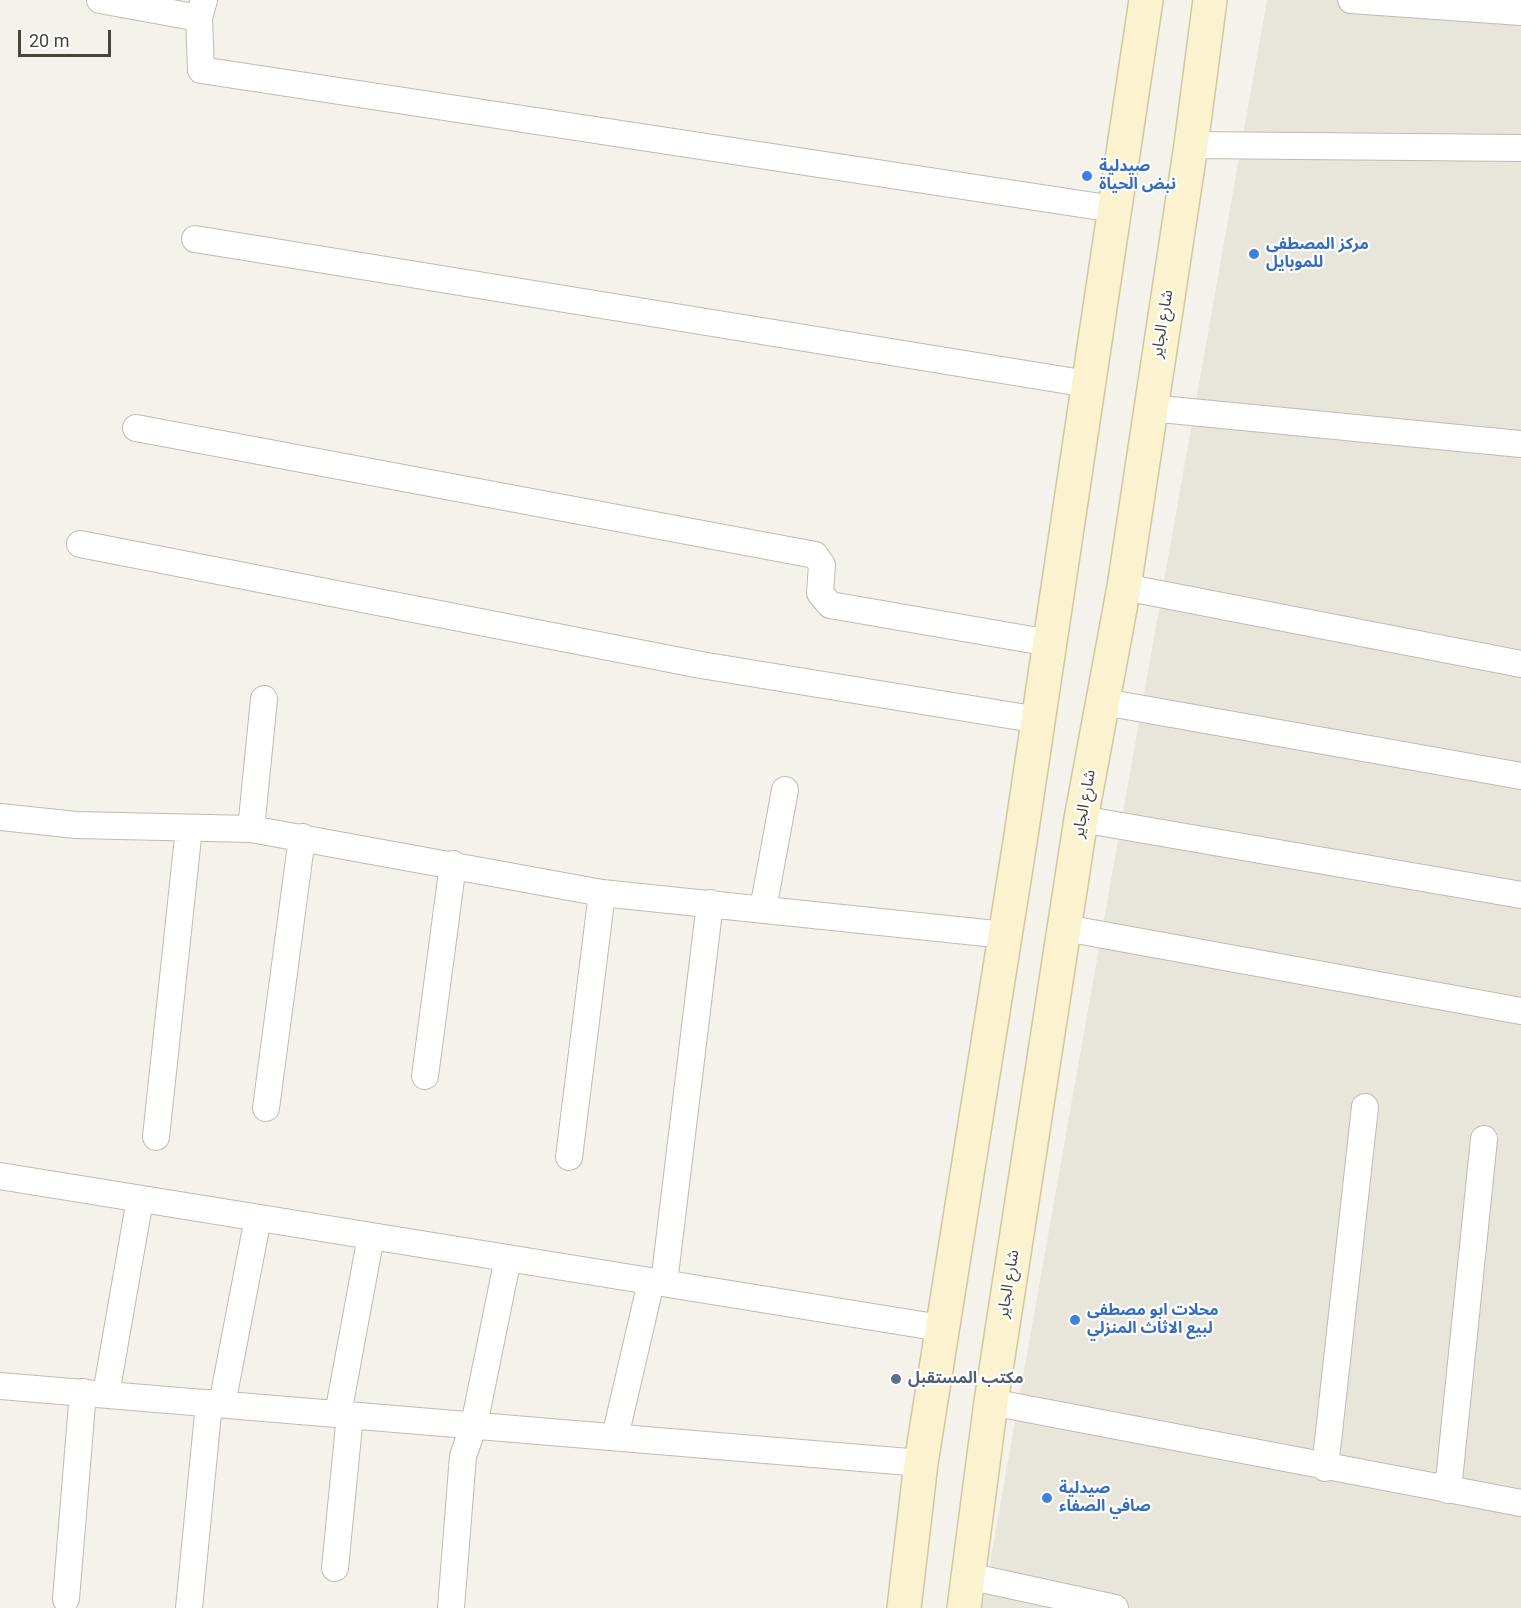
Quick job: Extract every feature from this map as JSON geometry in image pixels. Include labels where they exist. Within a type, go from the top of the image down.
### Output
[{"type":"street","points":[[100,0],[202,9],[201,70],[1114,209]]},
{"type":"street","points":[[904,1608],[921,1463],[941,1328],[1039,720],[1146,0]]},
{"type":"street","name":"شارع الجاير","points":[[964,1608],[991,1402],[1081,819],[1124,587],[1191,145],[1210,0]]},
{"type":"street","points":[[1351,0],[1521,12]]},
{"type":"street","points":[[1191,145],[1521,148]]},
{"type":"street","points":[[195,239],[1088,384]]},
{"type":"street","points":[[1150,408],[1521,444]]},
{"type":"street","points":[[136,428],[815,555],[822,566],[820,593],[830,605],[1050,644]]},
{"type":"street","points":[[80,544],[701,665],[1039,720]]},
{"type":"street","points":[[1124,587],[1521,664]]},
{"type":"street","points":[[251,829],[264,699]]},
{"type":"street","points":[[1104,702],[1521,776]]},
{"type":"street","points":[[762,909],[785,790]]},
{"type":"street","points":[[0,817],[76,825],[251,829],[453,864],[602,893],[1005,935]]},
{"type":"street","points":[[1081,819],[1521,896]]},
{"type":"street","points":[[156,1137],[189,828]]},
{"type":"street","points":[[266,1108],[302,837]]},
{"type":"street","points":[[425,1076],[453,864]]},
{"type":"street","points":[[569,1157],[602,893]]},
{"type":"street","points":[[615,1437],[658,1282],[710,903]]},
{"type":"street","points":[[1065,928],[1521,1011]]},
{"type":"street","points":[[1325,1468],[1365,1107]]},
{"type":"street","points":[[1448,1490],[1484,1139]]},
{"type":"street","points":[[0,1176],[941,1328]]},
{"type":"street","points":[[66,1599],[94,1393],[140,1199]]},
{"type":"street","points":[[189,1608],[215,1404],[258,1218]]},
{"type":"street","points":[[335,1568],[344,1414],[371,1236]]},
{"type":"street","points":[[451,1608],[464,1456],[474,1425],[508,1258]]},
{"type":"street","points":[[0,1386],[921,1463]]},
{"type":"street","points":[[991,1402],[1325,1468],[1521,1503]]},
{"type":"street","points":[[968,1576],[1115,1608]]},
{"type":"shaded area","points":[[1267,0],[1521,0],[1521,1608],[982,1608]]},
{"type":"place","name":"صيدلية نبض الحياة","points":[[1087,176]]},
{"type":"place","name":"مركز المصطفى للموبايل","points":[[1254,254]]},
{"type":"place","name":"محلات ابو مصطفى لبيع الاثاث المنزلي","points":[[1075,1320]]},
{"type":"place","name":"مكتب المستقبل","points":[[896,1379]]},
{"type":"place","name":"صيدلية صافي الصفاء","points":[[1047,1498]]}]
